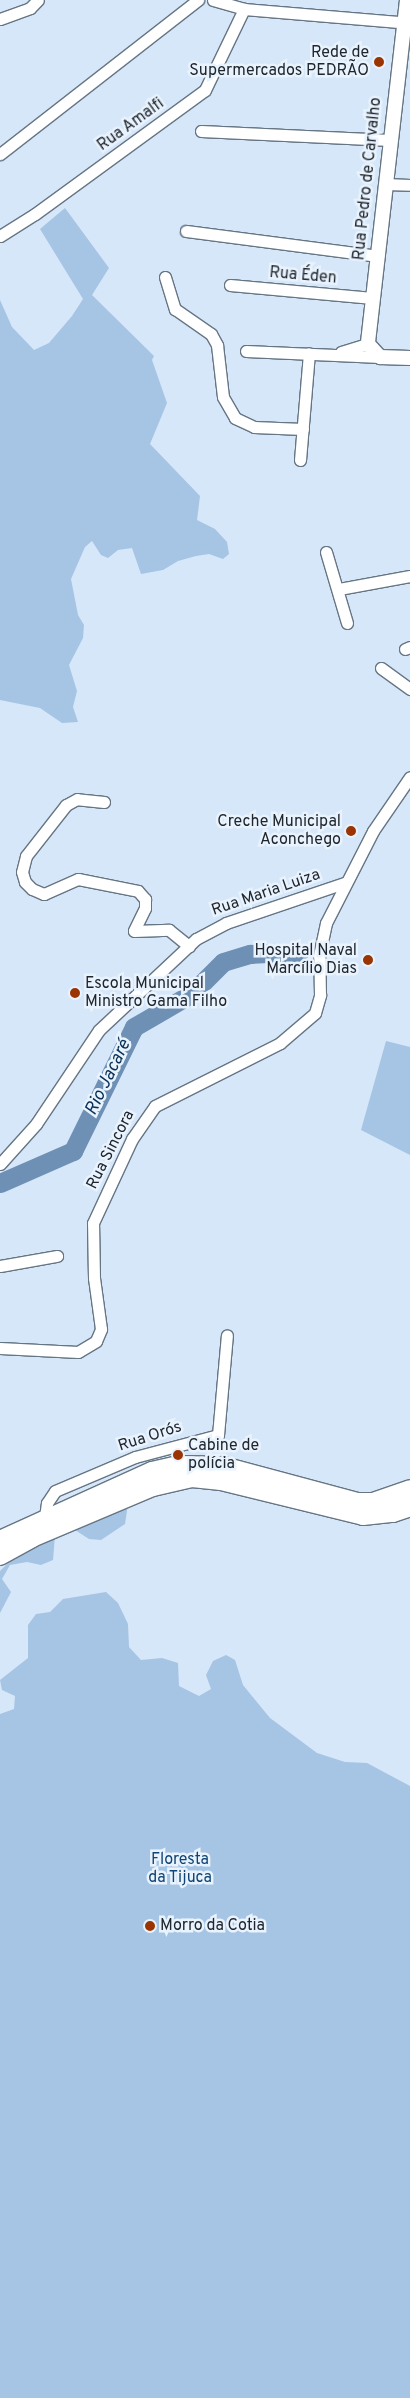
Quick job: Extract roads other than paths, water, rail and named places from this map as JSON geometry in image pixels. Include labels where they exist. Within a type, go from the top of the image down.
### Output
[{"type":"main road","points":[[0,1540],[45,1517],[152,1471],[179,1465],[223,1466],[357,1502],[373,1502],[410,1490]]},
{"type":"main road","points":[[0,1556],[32,1538],[153,1487],[192,1478],[221,1480],[363,1516],[393,1513],[410,1507]]},
{"type":"street","points":[[0,19],[30,8],[38,0]]},
{"type":"street","points":[[0,154],[198,0]]},
{"type":"street","points":[[213,0],[244,9],[407,23]]},
{"type":"street","name":"Rua Pedro de Carvalho","points":[[368,344],[390,140],[407,23],[407,0]]},
{"type":"street","name":"Rua Amalfi","points":[[0,236],[198,96],[213,77],[244,9]]},
{"type":"street","points":[[201,131],[390,140]]},
{"type":"street","points":[[385,184],[410,185]]},
{"type":"street","points":[[186,231],[378,256]]},
{"type":"street","points":[[164,277],[175,309],[211,334],[217,345],[223,397],[235,418],[254,427],[303,428]]},
{"type":"street","name":"Rua Éden","points":[[230,285],[372,298]]},
{"type":"street","points":[[334,354],[368,344],[380,357]]},
{"type":"street","points":[[246,351],[410,358]]},
{"type":"street","points":[[300,460],[309,353]]},
{"type":"street","points":[[326,552],[339,589],[347,623]]},
{"type":"street","points":[[339,589],[410,576]]},
{"type":"street","points":[[381,668],[410,690]]},
{"type":"street","name":"Rua Maria Luiza","points":[[0,1164],[36,1124],[99,1030],[189,946],[211,929],[344,883],[373,831],[410,777]]},
{"type":"street","points":[[104,802],[77,799],[66,804],[26,856],[22,872],[25,882],[32,889],[44,894],[78,879],[138,891],[145,899],[145,908],[134,931],[169,930],[189,946]]},
{"type":"street","name":"Rua Sincora","points":[[1,1348],[78,1352],[96,1341],[101,1329],[94,1278],[93,1223],[132,1139],[155,1106],[280,1044],[315,1013],[320,996],[321,940],[344,883]]},
{"type":"street","points":[[0,1266],[57,1256]]},
{"type":"street","name":"Rua Orós","points":[[45,1517],[47,1502],[55,1491],[135,1456],[218,1435],[226,1335]]},
{"type":"waterway","name":"Rio Jacaré","points":[[0,1183],[73,1151],[134,1027],[191,994],[223,962],[250,954],[267,953],[303,963]]},
{"type":"place","name":"Rede de Supermercados PEDRÃO","points":[[379,62]]},
{"type":"place","name":"Creche Municipal Aconchego","points":[[351,831]]},
{"type":"place","name":"Hospital Naval Marcílio Dias","points":[[368,960]]},
{"type":"place","name":"Escola Municipal Ministro Gama Filho","points":[[75,993]]},
{"type":"place","name":"Cabine de polícia","points":[[178,1455]]},
{"type":"place","name":"Morro da Cotia","points":[[150,1926]]},
{"type":"park label","name":"Floresta da Tijuca","points":[[180,1869]]}]
